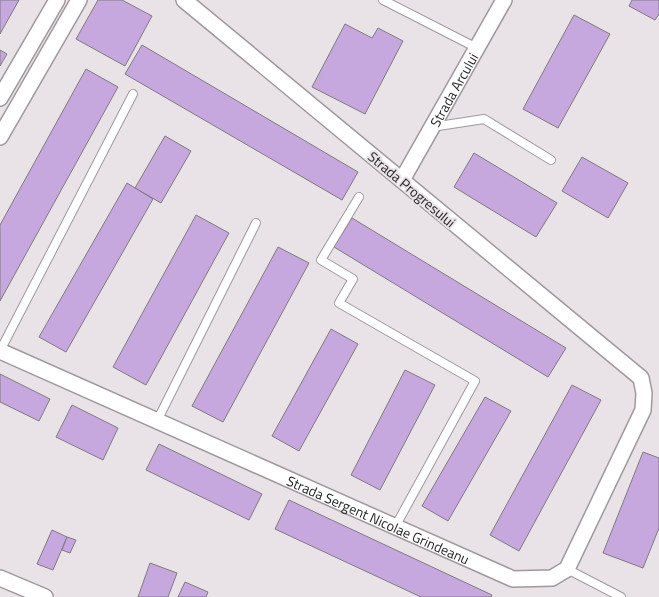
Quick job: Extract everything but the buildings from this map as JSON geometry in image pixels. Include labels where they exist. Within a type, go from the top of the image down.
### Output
[{"type":"street","points":[[0,98],[57,0]]},
{"type":"street","points":[[0,137],[79,0]]},
{"type":"street","name":"Strada Progresului","points":[[184,0],[640,378],[644,392],[643,410],[567,569]]},
{"type":"street","name":"Strada Arcului","points":[[402,180],[504,0]]},
{"type":"street","name":"Strada Sergent Nicolae Grindeanu","points":[[0,351],[513,579],[552,578],[567,569]]},
{"type":"street","points":[[0,578],[46,597]]},
{"type":"lane","points":[[383,0],[477,48]]},
{"type":"lane","points":[[0,351],[133,94]]},
{"type":"lane","points":[[432,127],[484,119],[551,160]]},
{"type":"lane","points":[[359,197],[322,260],[353,279],[340,303],[475,381],[395,527]]},
{"type":"lane","points":[[157,421],[256,223]]},
{"type":"lane","points":[[567,569],[621,597]]}]
